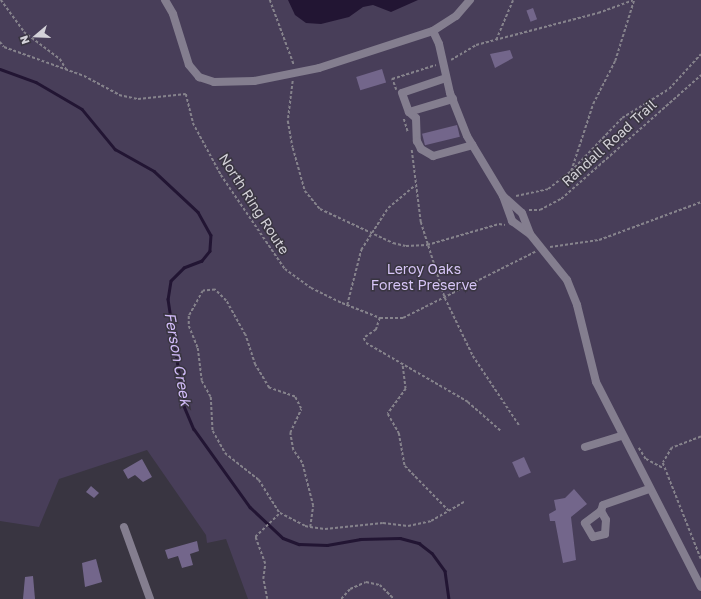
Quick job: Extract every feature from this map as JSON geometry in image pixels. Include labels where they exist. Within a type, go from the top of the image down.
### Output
[{"type":"street","points":[[165,0],[173,14],[189,65],[200,77],[214,82],[254,81],[319,68],[433,31],[456,16],[470,0]]},
{"type":"street","points":[[433,31],[439,44],[442,64],[452,99],[473,145],[506,197],[522,214],[530,234]]},
{"type":"street","points":[[406,113],[402,93],[446,78]]},
{"type":"street","points":[[406,113],[452,99]]},
{"type":"street","points":[[406,113],[416,118],[417,141],[421,149],[433,156],[473,145]]},
{"type":"street","points":[[506,197],[512,221],[530,234],[547,251],[567,280],[578,305],[596,382],[649,489],[701,587]]},
{"type":"street","points":[[585,447],[622,436]]},
{"type":"street","points":[[601,510],[602,505],[613,500],[649,489]]},
{"type":"street","points":[[124,527],[150,599]]},
{"type":"path","points":[[1,0],[24,32],[55,54],[66,69]]},
{"type":"path","points":[[270,0],[294,71]]},
{"type":"path","points":[[496,40],[513,0]]},
{"type":"path","points":[[396,93],[392,79],[442,64],[476,45],[634,0]]},
{"type":"path","points":[[570,171],[593,104],[621,46],[634,0]]},
{"type":"path","name":"North Ring Route","points":[[0,42],[4,47],[84,76],[101,88],[138,99],[186,94],[193,123],[221,175],[285,269],[311,288],[347,305],[380,318],[402,318],[547,251],[599,240],[701,202]]},
{"type":"path","points":[[506,197],[548,189],[570,171],[622,118],[669,89],[701,54]]},
{"type":"path","name":"Randall Road Trail","points":[[524,212],[540,210],[561,199],[701,75]]},
{"type":"path","points":[[294,78],[288,121],[305,191],[320,209],[371,234],[406,246],[427,245],[510,222]]},
{"type":"path","points":[[406,113],[410,138]]},
{"type":"path","points":[[411,146],[416,185],[427,245],[445,298],[472,356],[519,425]]},
{"type":"path","points":[[347,305],[361,250],[388,208],[416,185]]},
{"type":"path","points":[[310,527],[313,506],[302,463],[293,450],[290,433],[301,409],[296,397],[270,388],[255,365],[245,335],[226,301],[215,290],[203,291],[189,316],[189,326],[198,348],[202,381],[211,397],[213,431],[225,453],[260,480],[280,513],[310,527],[325,528],[383,523],[408,526],[431,521],[464,502]]},
{"type":"path","points":[[380,318],[376,330],[364,338],[366,343],[468,402],[501,431]]},
{"type":"path","points":[[403,365],[406,389],[388,414],[399,433],[405,466],[448,510]]},
{"type":"path","points":[[701,437],[672,448],[665,455],[663,468],[685,513],[701,559]]},
{"type":"path","points":[[627,445],[635,442],[646,459],[663,468]]},
{"type":"path","points":[[267,599],[263,579],[265,564],[254,537],[280,513]]},
{"type":"path","points":[[341,599],[350,589],[366,582],[380,585],[394,599]]},
{"type":"green space","name":"Leroy Oaks Forest Preserve","points":[[0,0],[701,0],[701,599],[248,599],[226,539],[207,543],[206,535],[147,450],[59,479],[39,527],[0,521]]},
{"type":"shaded area","points":[[288,0],[418,0],[391,12],[373,5],[363,7],[349,17],[321,24],[306,23],[295,15]]},
{"type":"building","points":[[533,8],[537,19],[531,22],[526,10]]},
{"type":"building","points":[[510,50],[513,58],[495,68],[490,54]]},
{"type":"building","points":[[382,69],[386,82],[360,90],[356,77]]},
{"type":"building","points":[[457,125],[460,137],[425,145],[422,134]]},
{"type":"building","points":[[524,457],[531,473],[519,478],[512,462]]},
{"type":"building","points":[[142,459],[152,477],[143,482],[135,475],[128,479],[123,470]]},
{"type":"building","points":[[91,486],[99,493],[94,498],[86,492]]},
{"type":"building","points":[[574,489],[587,504],[571,517],[576,560],[563,563],[555,521],[550,521],[549,514],[556,510],[554,500],[565,498]]},
{"type":"building","points":[[197,541],[199,551],[190,554],[193,565],[182,568],[178,556],[168,559],[165,550]]},
{"type":"building","points":[[96,559],[102,582],[85,587],[82,563]]},
{"type":"building","points":[[33,576],[35,599],[23,599],[25,577]]},
{"type":"waterway","name":"Ferson Creek","points":[[0,69],[36,82],[82,109],[115,149],[154,171],[198,212],[211,235],[210,251],[202,261],[184,268],[171,281],[168,299],[184,406],[194,429],[250,507],[283,538],[299,544],[327,545],[360,539],[400,538],[419,543],[432,553],[445,571],[449,599]]}]
